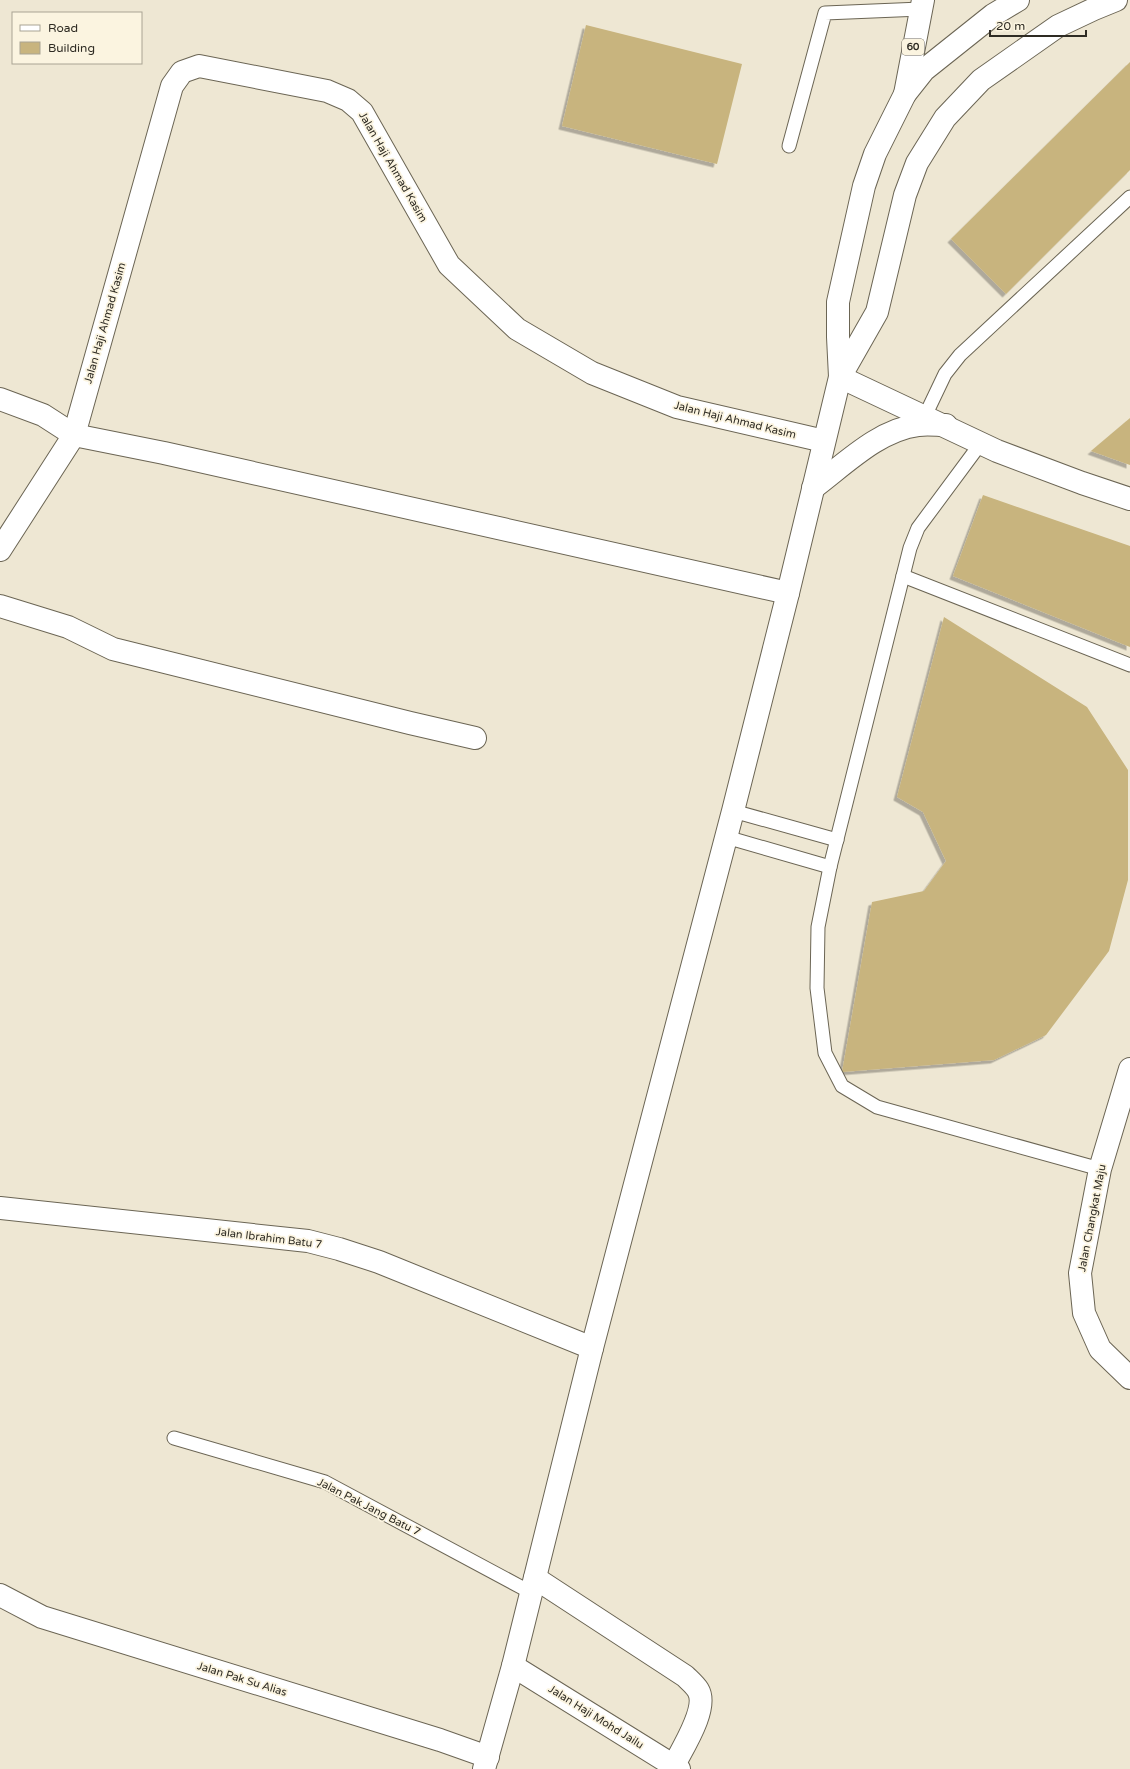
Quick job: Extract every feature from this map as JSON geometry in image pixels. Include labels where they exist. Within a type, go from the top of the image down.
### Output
[{"type":"main road","name":"60","points":[[840,376],[838,302],[863,194],[875,154],[905,94],[924,70],[993,15],[1018,0]]},
{"type":"main road","name":"60","points":[[486,1763],[513,1666],[592,1348],[733,811],[788,593],[840,376],[877,312],[905,195],[917,163],[945,118],[982,80],[1058,26],[1094,8],[1116,0]]},
{"type":"main road","name":"60","points":[[905,94],[922,4]]},
{"type":"main road","name":"Jalan Haji Ahmad Kasim","points":[[0,550],[74,435],[172,86],[182,72],[198,66],[327,92],[348,100],[362,112],[449,265],[517,329],[592,373],[677,407],[824,441]]},
{"type":"main road","points":[[840,376],[982,443],[1082,483],[1130,499]]},
{"type":"main road","points":[[0,398],[43,415],[74,435],[172,455],[788,593]]},
{"type":"main road","points":[[813,488],[866,448],[881,439],[901,430],[918,425],[946,425]]},
{"type":"main road","points":[[0,606],[68,627],[113,649],[475,738]]},
{"type":"main road","name":"Jalan Changkat Maju","points":[[1130,1069],[1100,1169],[1080,1273],[1084,1313],[1100,1349],[1130,1378]]},
{"type":"main road","name":"Jalan Ibrahim Batu 7","points":[[0,1208],[308,1241],[379,1262],[592,1348]]},
{"type":"main road","points":[[533,1585],[685,1676],[698,1690],[700,1702],[696,1723],[676,1767]]},
{"type":"main road","name":"Jalan Pak Su Alias","points":[[0,1595],[42,1617],[432,1738],[486,1763]]},
{"type":"main road","name":"Jalan Haji Mohd Jailu","points":[[513,1666],[676,1767]]},
{"type":"lane","points":[[789,146],[825,13],[922,4]]},
{"type":"lane","points":[[925,416],[945,374],[960,355],[1130,197]]},
{"type":"lane","points":[[982,443],[918,528],[910,548],[836,840],[818,926],[817,988],[826,1053],[842,1086],[877,1107],[1100,1169]]},
{"type":"lane","points":[[903,576],[1130,665]]},
{"type":"lane","points":[[733,811],[836,840]]},
{"type":"lane","points":[[726,837],[830,867]]},
{"type":"lane","name":"Jalan Pak Jang Batu 7","points":[[174,1438],[325,1482],[533,1585]]},
{"type":"building","points":[[586,25],[742,64],[717,164],[562,126]]},
{"type":"building","points":[[1130,62],[1130,170],[1006,294],[951,239]]},
{"type":"building","points":[[1130,418],[1130,465],[1091,451]]},
{"type":"building","points":[[983,495],[1130,546],[1130,647],[953,576]]},
{"type":"building","points":[[944,617],[1087,707],[1128,770],[1128,880],[1109,951],[1046,1035],[994,1060],[842,1072],[872,902],[924,891],[946,861],[923,812],[897,797]]}]
